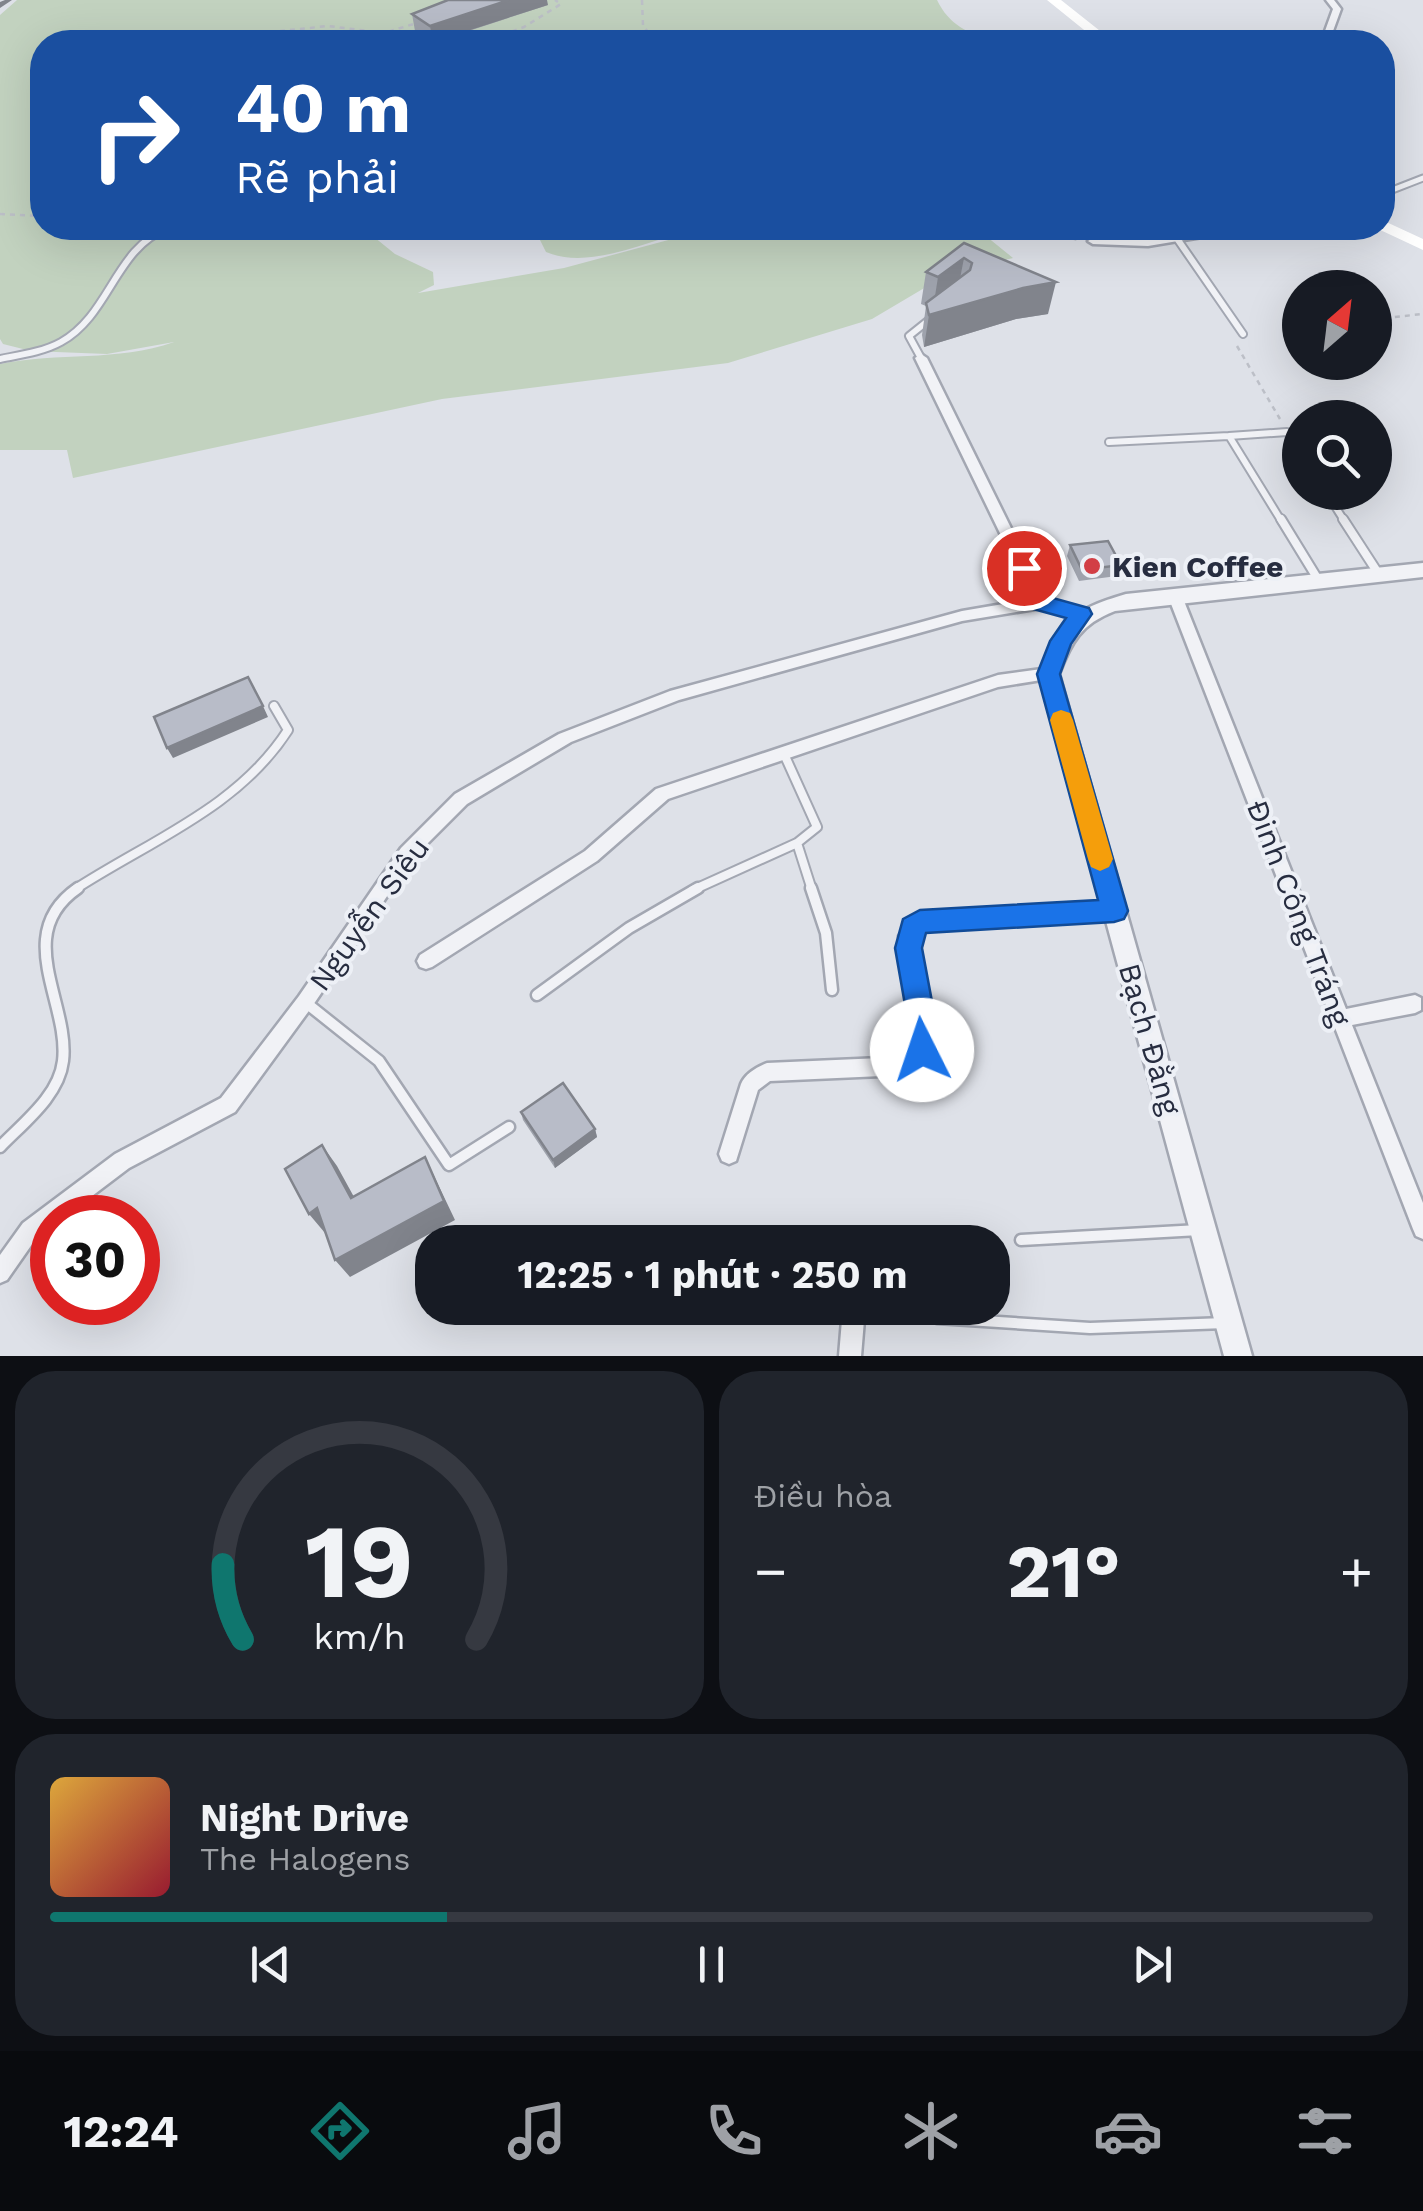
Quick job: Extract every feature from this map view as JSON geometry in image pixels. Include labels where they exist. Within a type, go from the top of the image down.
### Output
[{"type":"main road","points":[[1053,0],[1092,30]]},
{"type":"main road","points":[[1395,231],[1423,245]]},
{"type":"street","points":[[1329,30],[1337,9],[1330,0]]},
{"type":"street","points":[[1093,241],[1178,240]]},
{"type":"street","points":[[921,358],[1041,603],[1082,614],[1126,601],[1423,570]]},
{"type":"street","name":"Đinh Công Tráng","points":[[1175,596],[1423,1229]]},
{"type":"street","name":"Nguyễn Siêu","points":[[77,1195],[122,1161],[228,1105],[407,853],[461,799],[565,738],[675,695],[842,646],[962,616],[1041,603]]},
{"type":"street","points":[[426,962],[592,856],[662,794],[998,681],[1048,674],[1061,641],[1082,614]]},
{"type":"street","name":"Bạch Đằng","points":[[1048,674],[1238,1356]]},
{"type":"street","points":[[730,1154],[750,1084],[756,1076],[767,1072],[904,1066],[916,1061],[925,1039],[908,936],[920,922],[1114,911]]},
{"type":"street","points":[[1341,1019],[1419,1003]]},
{"type":"street","name":"Nguyễn Siêu","points":[[0,1273],[30,1230]]},
{"type":"street","points":[[850,1356],[853,1325]]},
{"type":"lane","points":[[1395,189],[1423,178]]},
{"type":"lane","points":[[0,359],[64,342],[94,315],[128,256],[148,240]]},
{"type":"lane","points":[[1178,240],[1244,334]]},
{"type":"lane","points":[[921,358],[909,336],[935,316]]},
{"type":"lane","points":[[1109,442],[1282,432]]},
{"type":"lane","points":[[1229,436],[1319,581]]},
{"type":"lane","points":[[1338,510],[1380,575]]},
{"type":"lane","points":[[0,1147],[57,1082],[63,1044],[43,970],[45,934],[61,900],[244,785],[276,754],[288,730],[274,706]]},
{"type":"lane","points":[[538,995],[612,936],[743,863],[797,843],[817,827],[784,754]]},
{"type":"lane","points":[[797,843],[826,933],[832,990]]},
{"type":"lane","points":[[304,1002],[378,1061],[449,1165],[509,1127]]},
{"type":"lane","points":[[0,1249],[30,1230]]},
{"type":"lane","points":[[1022,1240],[1203,1230]]},
{"type":"lane","points":[[1010,1323],[1090,1328],[1229,1323]]},
{"type":"path","points":[[513,30],[547,16],[562,4],[555,0]]},
{"type":"path","points":[[642,0],[647,30]]},
{"type":"path","points":[[394,30],[419,22]]},
{"type":"path","points":[[290,30],[328,26],[362,30]]},
{"type":"path","points":[[0,214],[30,215]]},
{"type":"path","points":[[1073,240],[1093,241]]},
{"type":"path","points":[[1392,317],[1423,314]]},
{"type":"path","points":[[1244,334],[1230,335],[1282,422]]},
{"type":"green space","points":[[17,0],[937,0],[947,16],[966,30],[30,30],[30,240],[378,240],[395,254],[433,272],[434,285],[418,293],[564,268],[668,240],[991,240],[1013,258],[948,274],[872,319],[728,363],[442,399],[73,478],[67,450],[0,450],[0,364],[109,355],[174,342],[107,354],[31,351],[3,344],[0,339],[0,15]]},
{"type":"green space","points":[[540,240],[658,240],[602,256],[564,257],[546,252]]},
{"type":"building","points":[[448,0],[509,0],[430,26],[412,14]]},
{"type":"building","points":[[964,243],[1056,282],[929,315],[926,303],[970,270],[972,263],[964,258],[938,277],[926,272]]},
{"type":"building","points":[[1108,541],[1121,565],[1082,570],[1070,545]]},
{"type":"building","points":[[248,677],[263,706],[167,748],[154,717]]},
{"type":"building","points":[[563,1083],[595,1129],[553,1160],[521,1112]]},
{"type":"building","points":[[322,1145],[351,1198],[425,1157],[444,1201],[335,1260],[317,1208],[309,1214],[285,1169]]},
{"type":"slow traffic","points":[[1061,720],[1100,859]]},
{"type":"place","name":"Kien Coffee","points":[[1092,566]]},
{"type":"route","points":[[922,1050],[925,1039],[908,948],[908,936],[920,922],[1114,911],[1048,674],[1061,641],[1082,614],[1041,603],[1024,568]]}]
